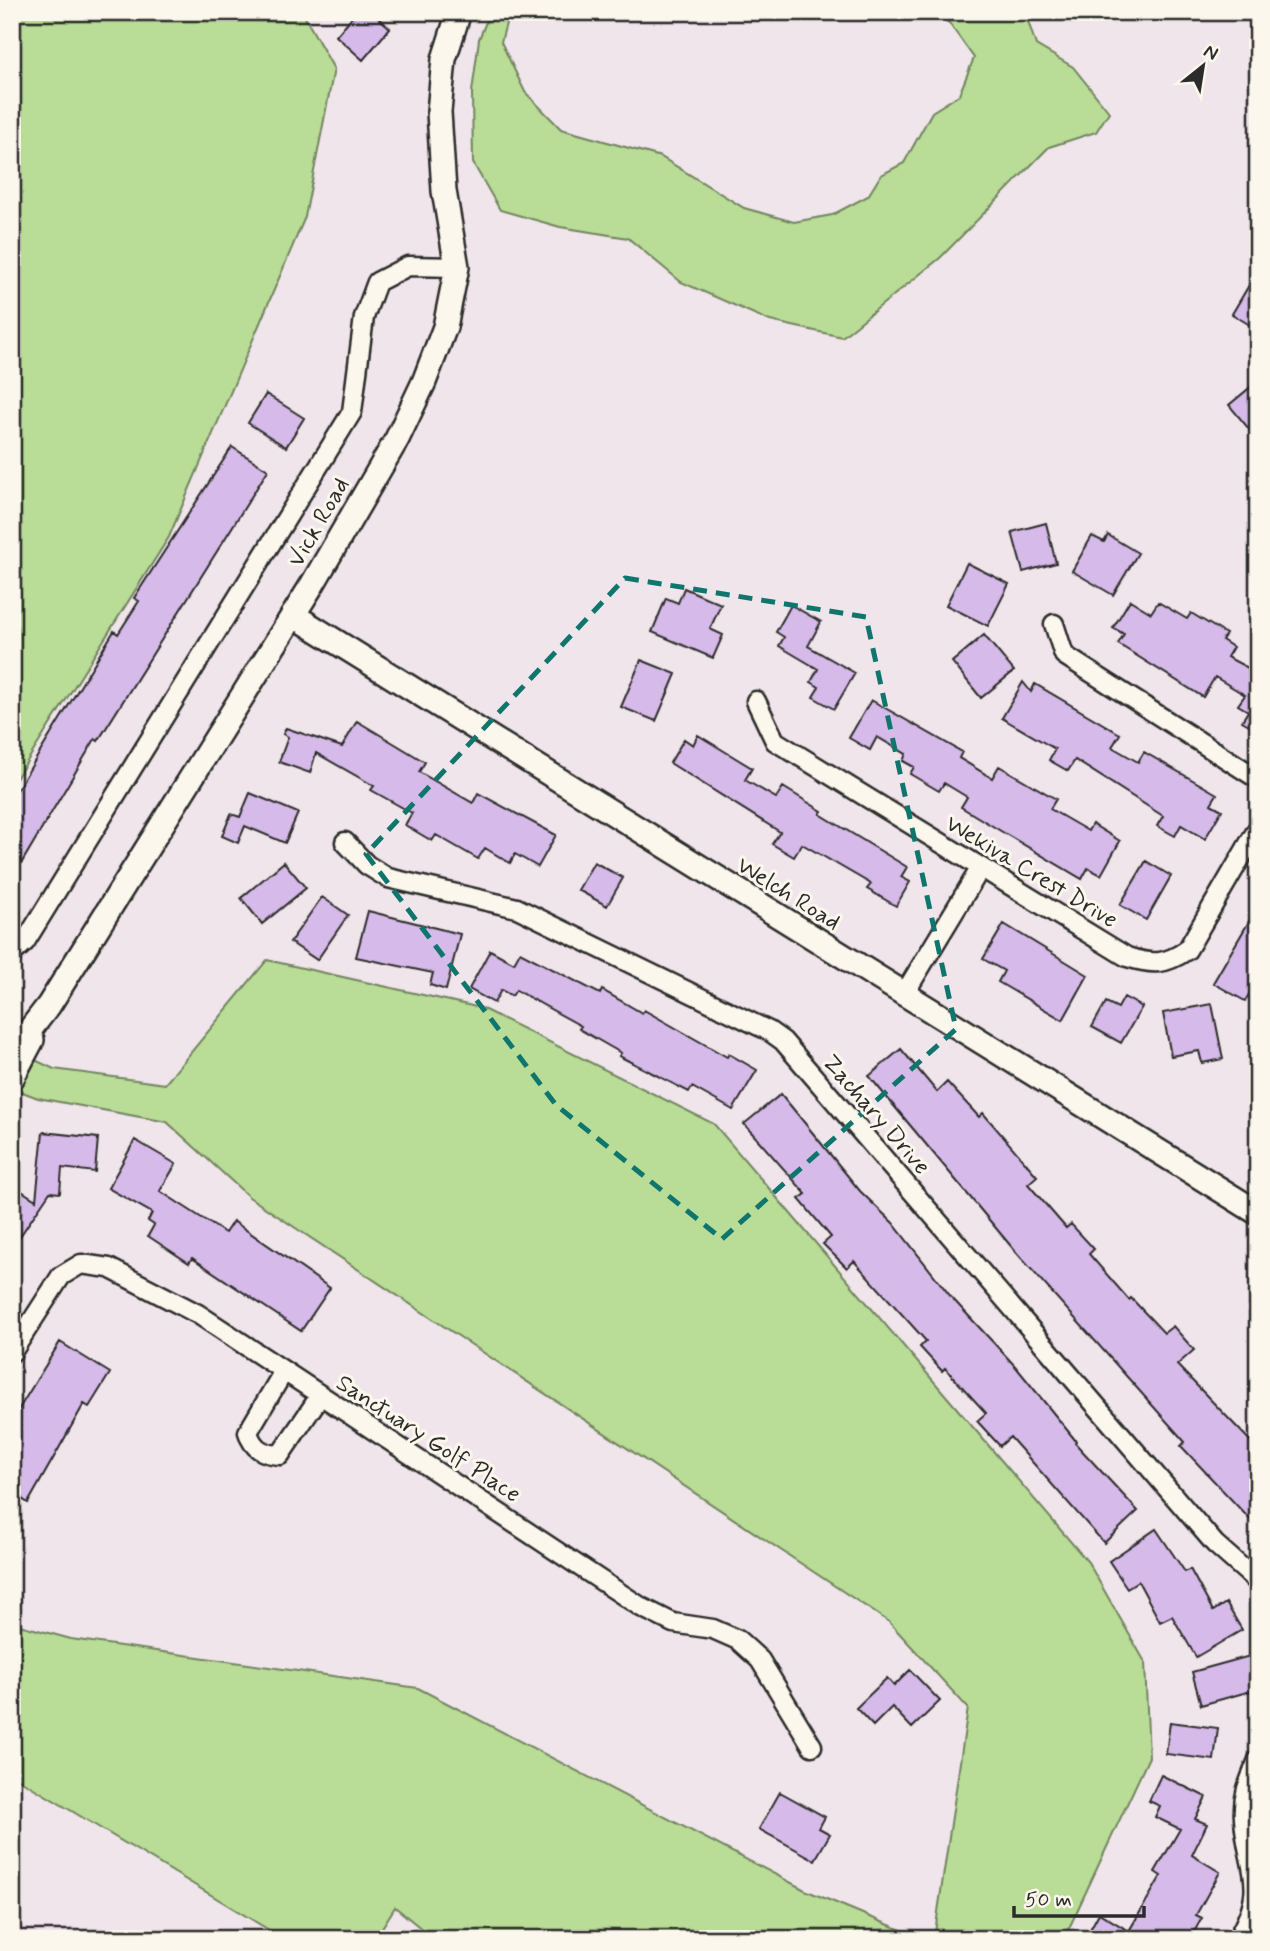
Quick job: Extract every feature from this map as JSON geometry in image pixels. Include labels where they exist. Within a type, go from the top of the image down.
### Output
[{"type":"street","name":"Vick Road","points":[[12,1078],[49,1005],[293,615],[397,439],[425,382],[445,327],[457,267],[444,191],[439,112],[444,59],[459,12]]},
{"type":"street","points":[[12,954],[25,942],[352,412],[364,317],[377,282],[408,266],[457,267]]},
{"type":"street","name":"Welch Road","points":[[293,615],[903,996],[1258,1213]]},
{"type":"street","points":[[1054,624],[1064,655],[1258,779]]},
{"type":"street","name":"Wekiva Crest Drive","points":[[756,701],[775,741],[1127,957],[1152,965],[1170,962],[1187,950],[1258,828]]},
{"type":"street","name":"Zachary Drive","points":[[345,842],[367,865],[388,877],[517,908],[769,1031],[783,1041],[1215,1544],[1258,1582]]},
{"type":"street","points":[[903,996],[980,869]]},
{"type":"street","name":"Vick Road","points":[[12,1053],[49,1005]]},
{"type":"street","name":"Sanctuary Golf Place","points":[[12,1353],[61,1276],[81,1264],[109,1268],[198,1314],[641,1607],[674,1622],[713,1629],[738,1640],[760,1660],[812,1746]]},
{"type":"street","points":[[284,1371],[248,1432],[252,1444],[266,1454],[279,1455],[320,1395]]},
{"type":"street","points":[[1237,1939],[1255,1898],[1255,1871],[1244,1818],[1245,1791],[1258,1760]]},
{"type":"highlighted area","points":[[625,578],[866,617],[956,1029],[722,1239],[556,1105],[366,854]]},
{"type":"green space","points":[[12,12],[302,12],[334,69],[305,217],[169,537],[12,785]]},
{"type":"green space","points":[[490,12],[509,12],[501,42],[525,92],[561,129],[661,157],[744,208],[794,222],[832,215],[868,196],[881,175],[904,163],[932,112],[959,95],[974,58],[949,23],[935,12],[1025,12],[1036,45],[1073,67],[1109,112],[1096,132],[1049,147],[940,258],[842,337],[770,321],[681,282],[628,238],[560,227],[500,210],[473,163],[472,92],[479,39]]},
{"type":"green space","points":[[267,960],[481,1008],[714,1124],[1088,1562],[1145,1662],[1149,1757],[1064,1939],[934,1939],[968,1708],[889,1622],[249,1197],[167,1122],[38,1098],[12,1088],[12,1049],[54,1069],[165,1084]]},
{"type":"green space","points":[[12,1623],[71,1639],[418,1688],[805,1890],[923,1939],[434,1939],[395,1907],[375,1939],[284,1939],[12,1775]]},
{"type":"building","points":[[356,12],[372,12],[390,28],[363,60],[336,36]]},
{"type":"building","points":[[1258,270],[1258,330],[1232,314]]},
{"type":"building","points":[[1258,381],[1258,440],[1229,405]]},
{"type":"building","points":[[266,394],[304,418],[286,447],[248,423]]},
{"type":"building","points":[[232,447],[268,470],[98,741],[95,739],[12,879],[12,798],[114,631],[118,634],[139,601],[134,598]]},
{"type":"building","points":[[1046,523],[1056,563],[1023,572],[1012,532]]},
{"type":"building","points":[[1108,535],[1138,553],[1113,595],[1072,571],[1092,536],[1104,542]]},
{"type":"building","points":[[967,563],[1009,584],[988,626],[946,605]]},
{"type":"building","points":[[684,588],[721,604],[710,629],[723,635],[713,658],[652,632],[666,598],[678,603]]},
{"type":"building","points":[[1130,600],[1151,613],[1158,602],[1187,619],[1191,613],[1226,634],[1222,640],[1233,647],[1227,657],[1258,673],[1258,730],[1242,721],[1248,711],[1238,705],[1245,695],[1215,677],[1203,697],[1118,644],[1124,634],[1113,628]]},
{"type":"building","points":[[791,605],[821,622],[808,646],[855,673],[834,709],[813,697],[819,687],[811,682],[818,669],[779,646],[784,637],[776,632]]},
{"type":"building","points":[[984,635],[1014,671],[981,698],[952,662]]},
{"type":"building","points":[[641,660],[676,674],[656,721],[621,707]]},
{"type":"building","points":[[1023,682],[1031,692],[1035,684],[1120,734],[1112,747],[1138,762],[1144,752],[1217,794],[1211,804],[1222,810],[1205,839],[1181,825],[1175,836],[1157,826],[1163,816],[1075,760],[1068,771],[1049,760],[1055,749],[1002,718]]},
{"type":"building","points":[[871,700],[962,752],[959,758],[992,778],[999,766],[1056,799],[1050,809],[1088,831],[1092,824],[1120,841],[1101,875],[1088,868],[1082,879],[961,807],[967,797],[944,783],[939,791],[910,774],[914,767],[903,761],[906,754],[877,737],[870,750],[849,738]]},
{"type":"building","points":[[357,721],[425,762],[419,772],[473,803],[478,793],[556,835],[538,867],[515,854],[510,863],[485,848],[478,859],[436,835],[432,841],[405,825],[412,813],[371,790],[374,786],[316,753],[310,773],[279,762],[288,737],[283,734],[286,728],[342,747]]},
{"type":"building","points":[[698,735],[752,768],[745,780],[776,798],[783,787],[822,811],[820,814],[907,867],[901,877],[910,882],[896,906],[867,889],[871,884],[802,844],[794,857],[772,844],[780,832],[670,763],[684,739],[693,745]]},
{"type":"building","points":[[250,793],[298,813],[285,843],[245,826],[238,843],[222,836],[231,814],[240,817]]},
{"type":"building","points":[[1146,861],[1171,876],[1146,920],[1120,905]]},
{"type":"building","points":[[284,862],[306,888],[262,924],[241,898]]},
{"type":"building","points":[[594,862],[623,878],[607,906],[578,890]]},
{"type":"building","points":[[322,897],[348,915],[317,960],[290,942]]},
{"type":"building","points":[[1258,906],[1258,980],[1245,1001],[1213,983]]},
{"type":"building","points":[[368,911],[460,934],[446,990],[430,985],[433,973],[356,957]]},
{"type":"building","points":[[1004,924],[1088,975],[1063,1020],[998,982],[1004,971],[983,959]]},
{"type":"building","points":[[490,950],[514,963],[520,952],[600,994],[602,990],[642,1013],[644,1010],[727,1057],[729,1054],[757,1070],[733,1110],[692,1087],[689,1092],[619,1056],[621,1053],[579,1029],[581,1026],[516,990],[512,996],[501,990],[494,1003],[469,989]]},
{"type":"building","points":[[1124,997],[1142,1007],[1121,1043],[1092,1027],[1106,1002],[1118,1008]]},
{"type":"building","points":[[1212,1004],[1223,1059],[1202,1063],[1199,1051],[1171,1056],[1163,1013]]},
{"type":"building","points":[[901,1049],[937,1092],[947,1082],[979,1117],[983,1113],[1037,1176],[1028,1184],[1066,1228],[1071,1224],[1094,1249],[1089,1254],[1129,1300],[1131,1298],[1164,1333],[1173,1326],[1194,1350],[1177,1365],[1258,1449],[1258,1528],[1181,1446],[1185,1442],[1015,1251],[869,1076]]},
{"type":"building","points":[[781,1094],[860,1191],[893,1223],[952,1298],[1016,1367],[1075,1443],[1138,1511],[1104,1543],[1010,1437],[1000,1446],[977,1421],[986,1413],[945,1368],[942,1371],[920,1347],[926,1341],[854,1261],[847,1268],[823,1244],[831,1237],[799,1199],[806,1194],[744,1124]]},
{"type":"building","points":[[43,1132],[98,1138],[95,1172],[62,1168],[60,1193],[50,1192],[12,1248],[12,1185],[36,1200]]},
{"type":"building","points":[[135,1140],[176,1164],[160,1191],[225,1233],[233,1221],[330,1288],[301,1331],[192,1258],[189,1263],[148,1236],[154,1225],[148,1221],[152,1213],[108,1188]]},
{"type":"building","points":[[60,1342],[110,1373],[89,1407],[84,1404],[28,1503],[22,1499],[12,1516],[12,1420]]},
{"type":"building","points":[[1156,1529],[1185,1572],[1190,1569],[1213,1611],[1226,1603],[1242,1630],[1196,1657],[1172,1616],[1160,1622],[1138,1581],[1127,1588],[1109,1561]]},
{"type":"building","points":[[1250,1656],[1258,1689],[1201,1705],[1192,1672]]},
{"type":"building","points":[[910,1670],[940,1701],[912,1728],[892,1707],[873,1726],[856,1708],[887,1678],[894,1686]]},
{"type":"building","points":[[1170,1722],[1218,1728],[1214,1760],[1166,1754]]},
{"type":"building","points":[[1161,1775],[1206,1797],[1195,1819],[1207,1824],[1192,1855],[1220,1872],[1196,1915],[1202,1918],[1190,1939],[1085,1939],[1099,1913],[1129,1931],[1161,1876],[1155,1872],[1180,1829],[1155,1817],[1160,1806],[1149,1801]]},
{"type":"building","points":[[780,1792],[825,1817],[819,1828],[830,1834],[815,1860],[759,1829]]}]
